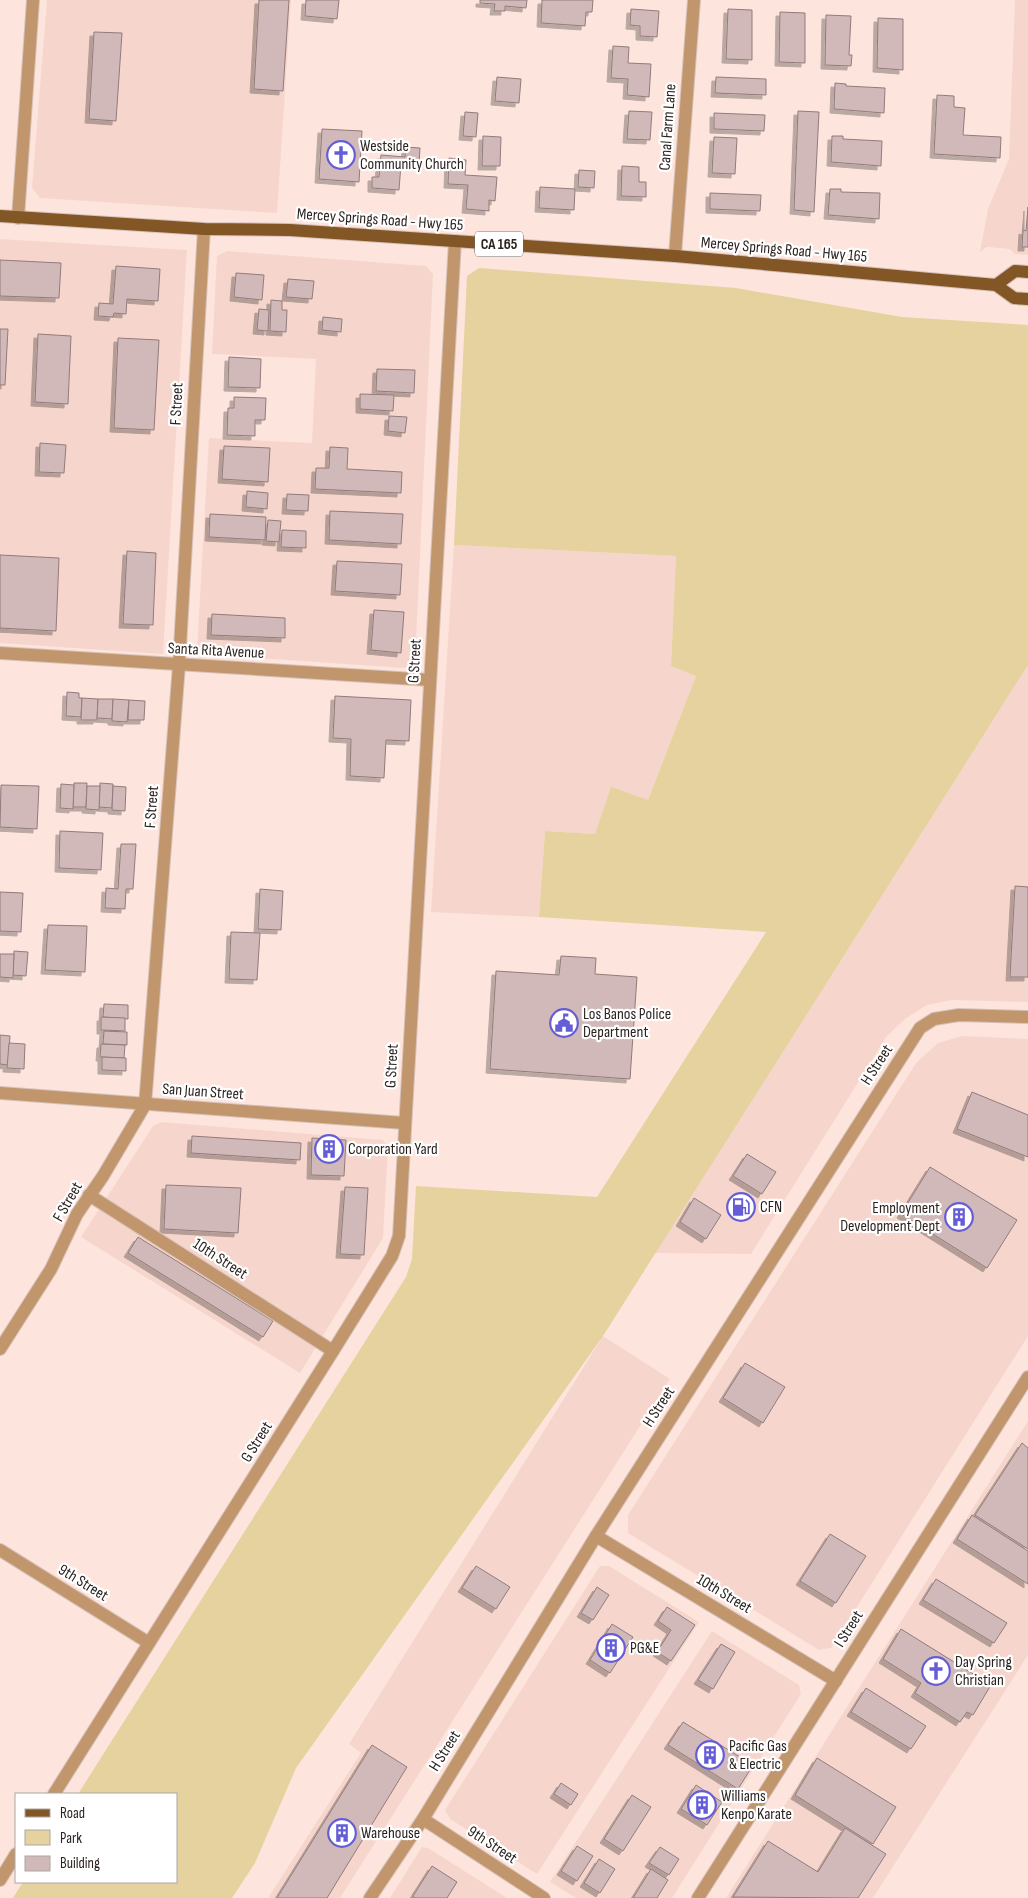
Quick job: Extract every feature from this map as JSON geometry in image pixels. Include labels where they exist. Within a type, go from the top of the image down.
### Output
[{"type":"main road","name":"Mercey Springs Road - Hwy 165","points":[[0,216],[204,229],[290,230],[675,256],[996,285],[1014,298],[1028,299]]},
{"type":"main road","points":[[996,285],[1015,271],[1028,272]]},
{"type":"street","points":[[18,218],[33,0]]},
{"type":"street","name":"Canal Farm Lane","points":[[675,256],[694,0]]},
{"type":"street","name":"F Street","points":[[0,1349],[51,1269],[77,1214],[145,1104],[179,665],[204,229]]},
{"type":"street","name":"G Street","points":[[55,1793],[392,1256],[399,1236],[455,241]]},
{"type":"street","name":"Santa Rita Avenue","points":[[0,653],[430,680]]},
{"type":"street","name":"H Street","points":[[370,1898],[423,1818],[596,1536],[920,1028],[934,1019],[959,1015],[1028,1018]]},
{"type":"street","name":"San Juan Street","points":[[0,1093],[404,1123]]},
{"type":"street","name":"10th Street","points":[[89,1195],[333,1351]]},
{"type":"street","name":"I Street","points":[[698,1898],[1028,1377]]},
{"type":"street","name":"10th Street","points":[[596,1536],[836,1681]]},
{"type":"street","name":"9th Street","points":[[0,1550],[149,1643]]},
{"type":"street","name":"9th Street","points":[[423,1818],[544,1898]]},
{"type":"street","points":[[0,1880],[15,1856]]},
{"type":"shaded area","points":[[47,0],[291,0],[277,213],[40,198],[32,188]]},
{"type":"shaded area","points":[[1015,0],[1028,0],[1028,255],[1015,254],[1010,249],[987,247],[980,252],[988,209],[1009,159]]},
{"type":"shaded area","points":[[0,239],[187,250],[163,654],[0,643]]},
{"type":"shaded area","points":[[227,251],[426,266],[433,274],[415,663],[405,668],[201,654],[197,650],[209,438],[312,443],[316,359],[212,354],[217,256]]},
{"type":"shaded area","points":[[454,545],[676,556],[671,666],[696,676],[648,800],[595,834],[545,831],[539,917],[431,912]]},
{"type":"shaded area","points":[[1028,665],[1028,1002],[952,1000],[927,1005],[905,1019],[887,1036],[751,1254],[655,1253]]},
{"type":"shaded area","points":[[962,1036],[1028,1039],[1028,1336],[831,1648],[819,1650],[628,1533],[628,1515],[916,1063],[938,1043]]},
{"type":"shaded area","name":"Corporation Yard","points":[[161,1122],[383,1140],[388,1146],[383,1238],[300,1373],[81,1237],[153,1126]]},
{"type":"shaded area","points":[[603,1336],[670,1379],[340,1898],[268,1898],[361,1753],[349,1744]]},
{"type":"shaded area","points":[[1028,1421],[1028,1655],[873,1898],[726,1898]]},
{"type":"shaded area","points":[[600,1566],[609,1566],[699,1622],[537,1874],[450,1819],[445,1810]]},
{"type":"shaded area","points":[[712,1631],[799,1685],[801,1694],[672,1898],[576,1898],[550,1882]]},
{"type":"shaded area","points":[[422,1847],[428,1848],[507,1898],[390,1898]]},
{"type":"green space","points":[[479,268],[736,288],[902,317],[1028,325],[1028,665],[603,1336],[296,1768],[255,1863],[232,1898],[13,1898],[22,1883],[178,1883],[178,1793],[79,1793],[406,1277],[412,1259],[416,1186],[597,1197],[766,932],[539,917],[545,831],[595,834],[611,787],[648,800],[696,676],[671,666],[676,556],[454,545],[467,276]]},
{"type":"building","points":[[259,0],[289,0],[283,91],[254,89]]},
{"type":"building","points":[[306,0],[339,0],[337,19],[305,16]]},
{"type":"building","points":[[480,0],[527,0],[526,8],[505,6],[505,11],[494,11],[495,4],[480,3]]},
{"type":"building","points":[[542,0],[593,0],[592,12],[586,12],[585,26],[541,23]]},
{"type":"building","points":[[631,9],[659,11],[657,37],[640,36],[640,26],[630,25]]},
{"type":"building","points":[[728,9],[752,10],[752,60],[726,59]]},
{"type":"building","points":[[780,12],[805,13],[805,63],[779,62]]},
{"type":"building","points":[[826,15],[851,16],[849,55],[852,55],[851,66],[825,65]]},
{"type":"building","points":[[878,18],[903,19],[903,70],[877,68]]},
{"type":"building","points":[[94,32],[122,33],[116,121],[89,119]]},
{"type":"building","points":[[613,46],[629,47],[628,63],[651,64],[649,97],[627,95],[628,79],[611,78]]},
{"type":"building","points":[[497,77],[521,79],[519,103],[495,101]]},
{"type":"building","points":[[716,77],[766,79],[766,95],[715,93]]},
{"type":"building","points":[[835,83],[846,84],[846,86],[885,88],[884,113],[834,109]]},
{"type":"building","points":[[937,95],[954,96],[954,107],[965,108],[963,135],[1001,137],[1000,158],[934,154]]},
{"type":"building","points":[[629,111],[652,112],[650,140],[627,139]]},
{"type":"building","points":[[798,111],[819,112],[814,212],[794,210]]},
{"type":"building","points":[[465,112],[478,113],[476,137],[463,136]]},
{"type":"building","points":[[714,113],[765,115],[764,131],[714,129]]},
{"type":"building","name":"Westside Community Church","points":[[322,129],[362,131],[359,182],[319,179]]},
{"type":"building","points":[[483,136],[501,137],[500,166],[482,166]]},
{"type":"building","points":[[832,136],[843,136],[843,139],[882,141],[881,166],[831,162]]},
{"type":"building","points":[[714,137],[737,138],[735,174],[712,173]]},
{"type":"building","points":[[406,147],[420,148],[419,165],[401,164],[399,190],[372,188],[372,177],[379,177],[381,155],[405,157]]},
{"type":"building","points":[[449,158],[466,160],[465,175],[497,177],[495,201],[489,200],[489,211],[466,209],[468,185],[448,184]]},
{"type":"building","points":[[622,166],[639,167],[639,182],[646,182],[646,197],[621,196]]},
{"type":"building","points":[[579,170],[595,171],[594,188],[578,187]]},
{"type":"building","points":[[540,187],[575,189],[574,210],[539,208]]},
{"type":"building","points":[[830,189],[841,189],[841,192],[880,193],[879,219],[828,215]]},
{"type":"building","points":[[710,193],[761,195],[760,211],[710,209]]},
{"type":"building","points":[[1028,207],[1028,247],[1022,247],[1023,230],[1026,231]]},
{"type":"building","points":[[0,260],[61,263],[59,298],[0,296]]},
{"type":"building","points":[[116,266],[160,269],[158,301],[127,299],[126,314],[114,313],[113,317],[98,316],[99,303],[113,304]]},
{"type":"building","points":[[236,273],[264,275],[262,300],[234,297]]},
{"type":"building","points":[[288,279],[314,281],[312,299],[286,297]]},
{"type":"building","points":[[271,300],[282,301],[282,310],[287,310],[286,332],[270,331]]},
{"type":"building","points":[[259,309],[269,310],[268,331],[257,330]]},
{"type":"building","points":[[323,317],[342,319],[341,332],[322,330]]},
{"type":"building","points":[[0,329],[8,329],[5,385],[0,385]]},
{"type":"building","points":[[38,334],[71,336],[68,404],[35,402]]},
{"type":"building","points":[[118,338],[159,340],[154,430],[114,428]]},
{"type":"building","points":[[229,357],[261,359],[260,388],[228,387]]},
{"type":"building","points":[[377,369],[415,370],[414,393],[376,391]]},
{"type":"building","points":[[360,394],[394,395],[393,411],[360,409]]},
{"type":"building","points":[[234,397],[266,398],[265,420],[255,420],[255,436],[227,435],[228,408],[234,408]]},
{"type":"building","points":[[389,416],[407,417],[405,433],[388,431]]},
{"type":"building","points":[[40,443],[66,445],[64,473],[39,472]]},
{"type":"building","points":[[224,446],[270,448],[268,482],[222,479]]},
{"type":"building","points":[[330,447],[348,448],[347,469],[402,472],[401,493],[315,489],[316,468],[329,468]]},
{"type":"building","points":[[247,491],[268,493],[267,509],[246,507]]},
{"type":"building","points":[[287,494],[309,495],[308,511],[286,510]]},
{"type":"building","points":[[330,511],[403,514],[401,544],[329,540]]},
{"type":"building","points":[[210,514],[266,517],[265,540],[209,537]]},
{"type":"building","points":[[268,520],[281,521],[279,542],[266,541]]},
{"type":"building","points":[[282,530],[306,531],[306,548],[281,547]]},
{"type":"building","points":[[127,551],[156,553],[153,625],[123,624]]},
{"type":"building","points":[[0,555],[59,558],[56,631],[0,628]]},
{"type":"building","points":[[337,561],[402,564],[400,595],[335,591]]},
{"type":"building","points":[[374,610],[404,612],[401,653],[371,650]]},
{"type":"building","points":[[212,614],[285,618],[285,638],[211,635]]},
{"type":"building","points":[[67,692],[79,693],[79,698],[82,698],[81,717],[66,716]]},
{"type":"building","points":[[335,696],[411,700],[409,741],[386,740],[384,778],[350,776],[351,739],[333,738]]},
{"type":"building","points":[[82,698],[98,699],[97,720],[81,720]]},
{"type":"building","points":[[98,699],[113,699],[112,719],[97,718]]},
{"type":"building","points":[[113,699],[129,700],[127,722],[112,721]]},
{"type":"building","points":[[129,700],[145,701],[144,720],[128,720]]},
{"type":"building","points":[[74,783],[87,783],[86,807],[73,807]]},
{"type":"building","points":[[100,783],[113,784],[112,808],[99,807]]},
{"type":"building","points":[[61,784],[74,785],[73,809],[60,808]]},
{"type":"building","points":[[1,785],[39,786],[37,829],[0,827]]},
{"type":"building","points":[[87,786],[100,786],[99,810],[86,809]]},
{"type":"building","points":[[113,786],[126,787],[125,811],[112,810]]},
{"type":"building","points":[[60,831],[103,833],[101,870],[59,868]]},
{"type":"building","points":[[121,844],[136,844],[133,889],[126,889],[125,909],[105,908],[106,888],[118,889]]},
{"type":"building","points":[[1015,886],[1028,887],[1028,977],[1010,977]]},
{"type":"building","points":[[260,889],[283,891],[281,930],[258,929]]},
{"type":"building","points":[[0,892],[23,893],[21,932],[0,931]]},
{"type":"building","points":[[48,925],[87,926],[85,972],[45,970]]},
{"type":"building","points":[[231,932],[260,933],[257,980],[229,979]]},
{"type":"building","points":[[14,951],[28,952],[26,976],[13,975]]},
{"type":"building","points":[[0,954],[14,954],[13,978],[0,977]]},
{"type":"building","name":"Los Banos Police Department","points":[[561,956],[596,958],[595,974],[637,977],[630,1079],[490,1069],[496,971],[559,975]]},
{"type":"building","points":[[104,1004],[128,1005],[128,1019],[103,1017]]},
{"type":"building","points":[[101,1017],[125,1018],[125,1031],[101,1030]]},
{"type":"building","points":[[104,1031],[127,1032],[127,1045],[103,1044]]},
{"type":"building","points":[[0,1035],[10,1036],[8,1065],[0,1064]]},
{"type":"building","points":[[9,1043],[25,1044],[24,1069],[7,1068]]},
{"type":"building","points":[[101,1044],[125,1045],[124,1058],[100,1057]]},
{"type":"building","points":[[102,1057],[126,1058],[126,1071],[102,1070]]},
{"type":"building","points":[[972,1092],[1028,1115],[1028,1157],[957,1129]]},
{"type":"building","points":[[192,1136],[301,1143],[300,1160],[191,1153]]},
{"type":"building","name":"Corporation Yard","points":[[312,1138],[346,1140],[344,1176],[311,1175]]},
{"type":"building","points":[[747,1154],[776,1172],[762,1194],[733,1176]]},
{"type":"building","name":"Employment Development Dept","points":[[930,1167],[1017,1220],[987,1268],[901,1214]]},
{"type":"building","points":[[166,1185],[241,1188],[238,1233],[164,1229]]},
{"type":"building","points":[[345,1187],[368,1188],[364,1255],[340,1254]]},
{"type":"building","points":[[694,1198],[721,1215],[706,1239],[680,1222]]},
{"type":"building","points":[[138,1237],[273,1321],[263,1337],[128,1253]]},
{"type":"building","points":[[745,1363],[785,1387],[763,1423],[723,1398]]},
{"type":"building","points":[[1022,1443],[1028,1448],[1028,1549],[975,1515]]},
{"type":"building","points":[[972,1515],[1028,1551],[1028,1584],[957,1539]]},
{"type":"building","points":[[830,1534],[866,1556],[836,1603],[800,1581]]},
{"type":"building","points":[[476,1566],[510,1587],[496,1609],[462,1588]]},
{"type":"building","points":[[936,1579],[1007,1623],[994,1643],[923,1600]]},
{"type":"building","points":[[597,1587],[609,1595],[593,1620],[581,1613]]},
{"type":"building","points":[[667,1607],[695,1625],[671,1661],[657,1652],[671,1630],[658,1621]]},
{"type":"building","name":"PG&E","points":[[612,1624],[633,1637],[610,1673],[590,1660]]},
{"type":"building","name":"Day Spring Christian","points":[[901,1629],[991,1685],[973,1715],[967,1712],[960,1722],[915,1693],[921,1683],[883,1659]]},
{"type":"building","points":[[721,1644],[735,1652],[713,1689],[698,1680]]},
{"type":"building","points":[[866,1688],[926,1726],[911,1749],[851,1712]]},
{"type":"building","name":"Pacific Gas & Electric","points":[[683,1722],[753,1765],[738,1789],[668,1745]]},
{"type":"building","name":"Warehouse","points":[[372,1745],[407,1767],[327,1898],[277,1898]]},
{"type":"building","points":[[817,1758],[896,1807],[873,1844],[795,1795]]},
{"type":"building","points":[[561,1783],[578,1794],[571,1805],[554,1794]]},
{"type":"building","name":"Williams Kenpo Karate","points":[[696,1785],[722,1802],[707,1825],[681,1809]]},
{"type":"building","points":[[632,1795],[651,1807],[623,1851],[604,1839]]},
{"type":"building","points":[[845,1828],[886,1854],[858,1898],[733,1897],[768,1841],[818,1872]]},
{"type":"building","points":[[577,1846],[593,1856],[577,1881],[561,1871]]},
{"type":"building","points":[[660,1847],[679,1859],[669,1875],[649,1863]]},
{"type":"building","points":[[599,1859],[615,1869],[600,1893],[584,1883]]},
{"type":"building","points":[[432,1866],[457,1882],[447,1898],[415,1898],[413,1896]]},
{"type":"building","points":[[651,1869],[668,1880],[657,1898],[633,1898]]},
{"type":"place","name":"Westside Community Church","points":[[341,155]]},
{"type":"place","name":"Los Banos Police Department","points":[[564,1023]]},
{"type":"place","name":"Corporation Yard","points":[[329,1149]]},
{"type":"place","name":"CFN","points":[[741,1207]]},
{"type":"place","name":"Employment Development Dept","points":[[959,1217]]},
{"type":"place","name":"PG&E","points":[[611,1648]]},
{"type":"place","name":"Day Spring Christian","points":[[936,1671]]},
{"type":"place","name":"Pacific Gas & Electric","points":[[710,1755]]},
{"type":"place","name":"Williams Kenpo Karate","points":[[702,1805]]},
{"type":"place","name":"Warehouse","points":[[342,1833]]}]
